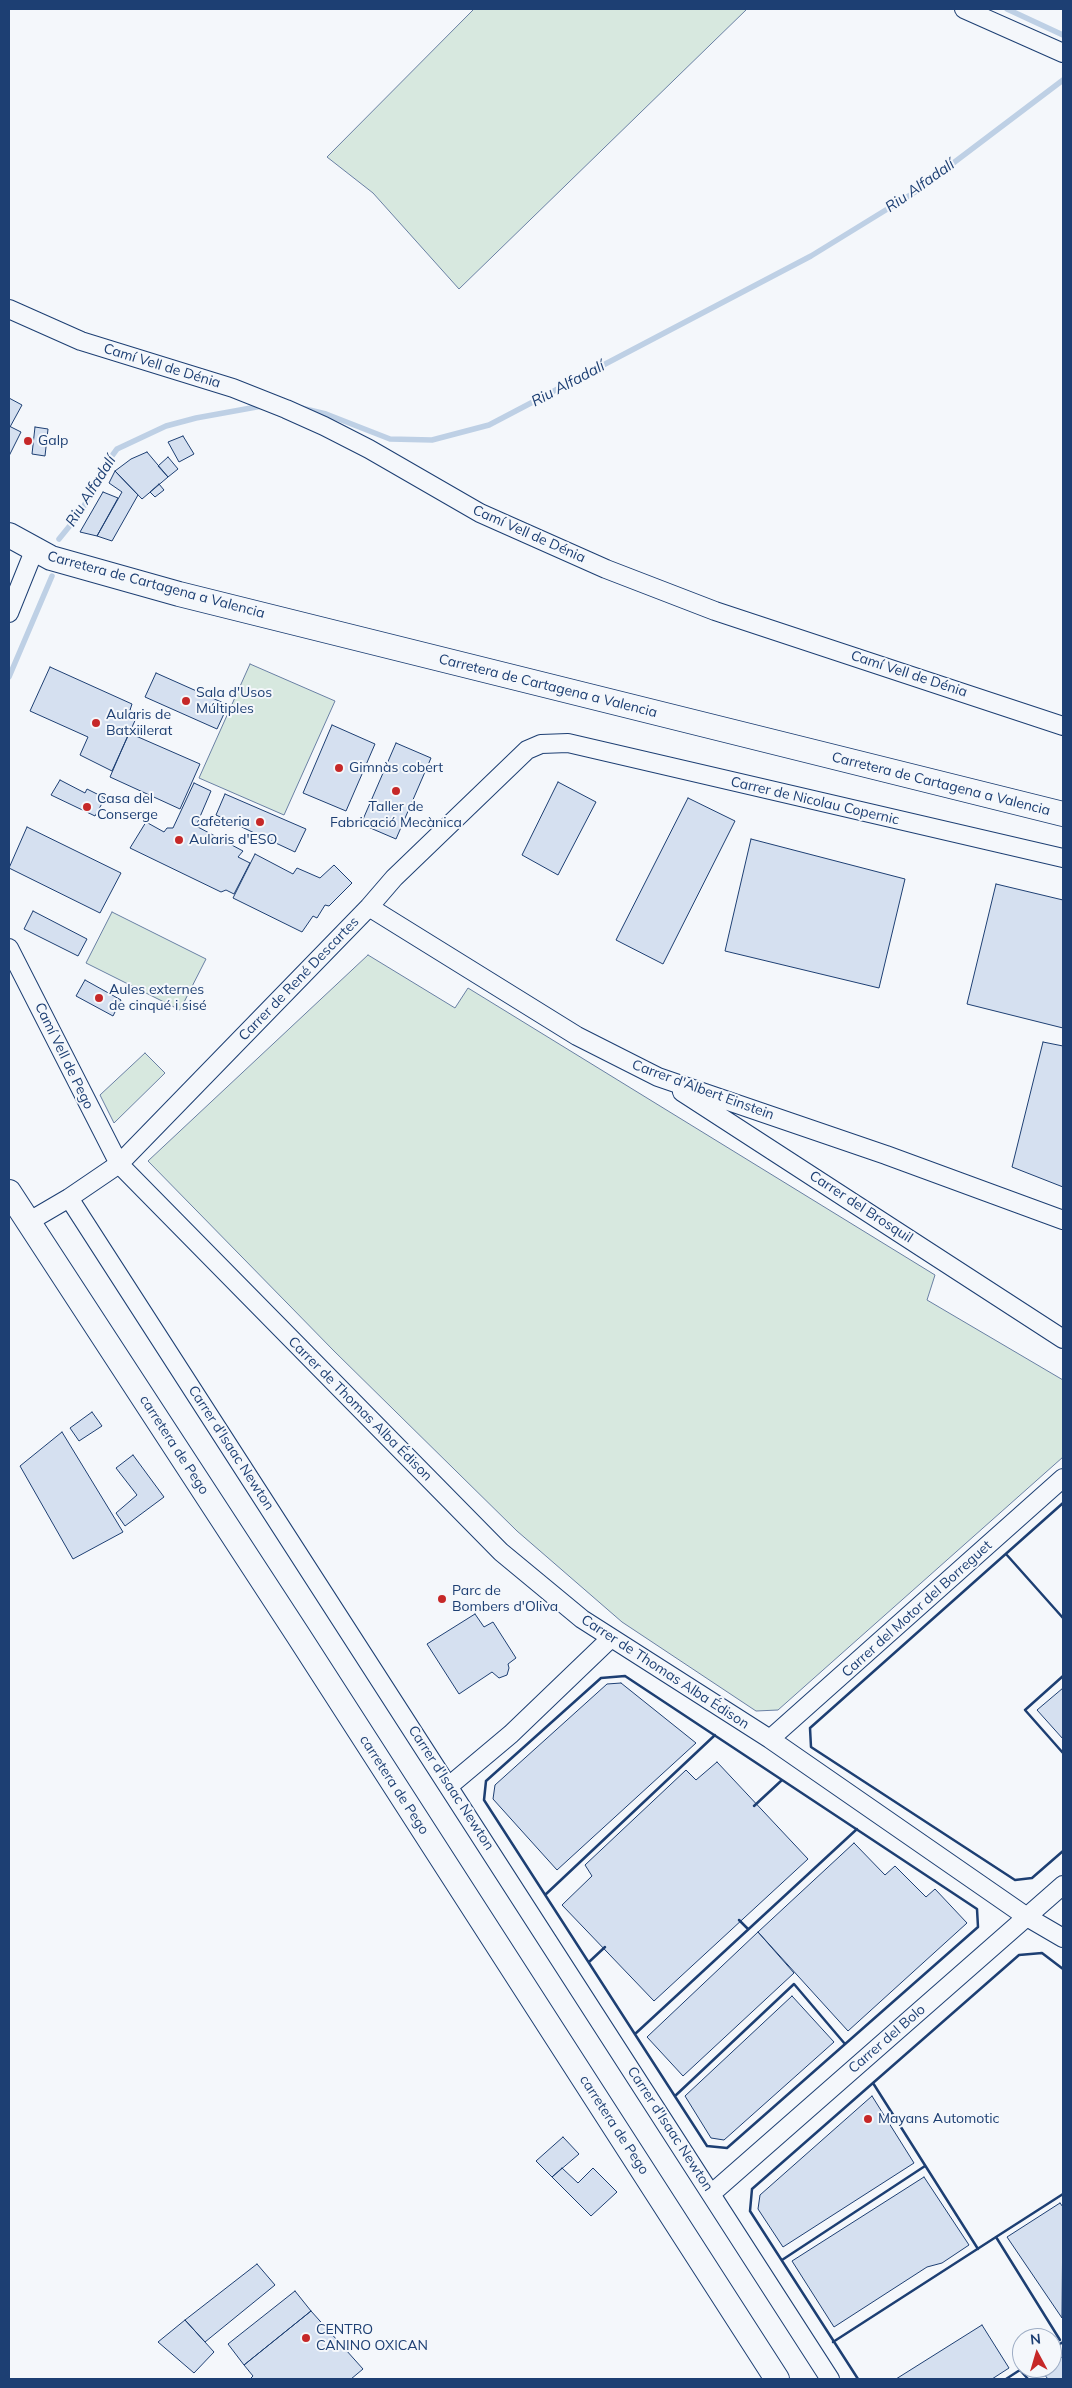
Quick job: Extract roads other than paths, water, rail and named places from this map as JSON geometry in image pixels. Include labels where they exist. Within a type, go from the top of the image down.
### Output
[{"type":"main road","name":"Carretera de Cartagena a Valencia","points":[[9,535],[34,550],[68,564],[179,594],[1063,814]]},
{"type":"main road","name":"carretera de Pego","points":[[9,1192],[777,2379]]},
{"type":"street","points":[[964,9],[1063,53]]},
{"type":"street","name":"Camí Vell de Dénia","points":[[9,310],[67,336],[233,388],[294,412],[362,445],[480,513],[606,569],[715,611],[1063,726]]},
{"type":"street","points":[[9,613],[34,550]]},
{"type":"street","name":"Carrer de Nicolau Copernic","points":[[568,743],[1063,858]]},
{"type":"street","name":"Carrer de René Descartes","points":[[28,1222],[69,1198],[119,1164],[369,907],[394,878],[527,750],[541,744],[568,743]]},
{"type":"street","name":"Carrer d'Albert Einstein","points":[[369,907],[576,1036],[658,1077],[886,1155],[1063,1220]]},
{"type":"street","name":"Camí Vell de Pego","points":[[9,948],[119,1164]]},
{"type":"street","name":"Carrer del Brosquil","points":[[658,1077],[1063,1339]]},
{"type":"street","name":"Carrer de Thomas Alba Édison","points":[[119,1164],[500,1552],[582,1619],[770,1739],[1027,1917],[1063,1938]]},
{"type":"street","name":"Carrer d'Isaac Newton","points":[[69,1198],[830,2379]]},
{"type":"street","name":"Carrer del Motor del Borreguet","points":[[770,1739],[1063,1478]]},
{"type":"street","points":[[449,1786],[511,1734],[611,1638]]},
{"type":"street","name":"Carrer del Bolo","points":[[711,2194],[1063,1885]]},
{"type":"waterway","points":[[1007,9],[1063,35]]},
{"type":"waterway","name":"Riu Alfadalí","points":[[301,408],[326,414],[390,439],[432,440],[489,425],[811,256],[915,192],[1063,80]]},
{"type":"waterway","name":"Riu Alfadalí","points":[[59,539],[81,512],[103,468],[117,449],[166,426],[196,418],[262,406]]},
{"type":"waterway","name":"Riu Alfadalí","points":[[9,677],[52,576]]},
{"type":"place","name":"Galp","points":[[28,441]]},
{"type":"place","name":"Sala d'Usos Múltiples","points":[[186,701]]},
{"type":"place","name":"Aularis de Batxiilerat","points":[[96,723]]},
{"type":"place","name":"Gimnàs cobert","points":[[339,768]]},
{"type":"place","name":"Taller de Fabricació Mecànica","points":[[396,791]]},
{"type":"place","name":"Casa del Conserge","points":[[87,807]]},
{"type":"place","name":"Cafeteria","points":[[260,822]]},
{"type":"place","name":"Aularis d'ESO","points":[[179,840]]},
{"type":"place","name":"Aules externes de cinqué i sisé","points":[[99,998]]},
{"type":"place","name":"Parc de Bombers d'Oliva","points":[[442,1599]]},
{"type":"place","name":"Mayans Automotic","points":[[868,2119]]},
{"type":"place","name":"CENTRO CANINO OXICAN","points":[[306,2338]]}]
